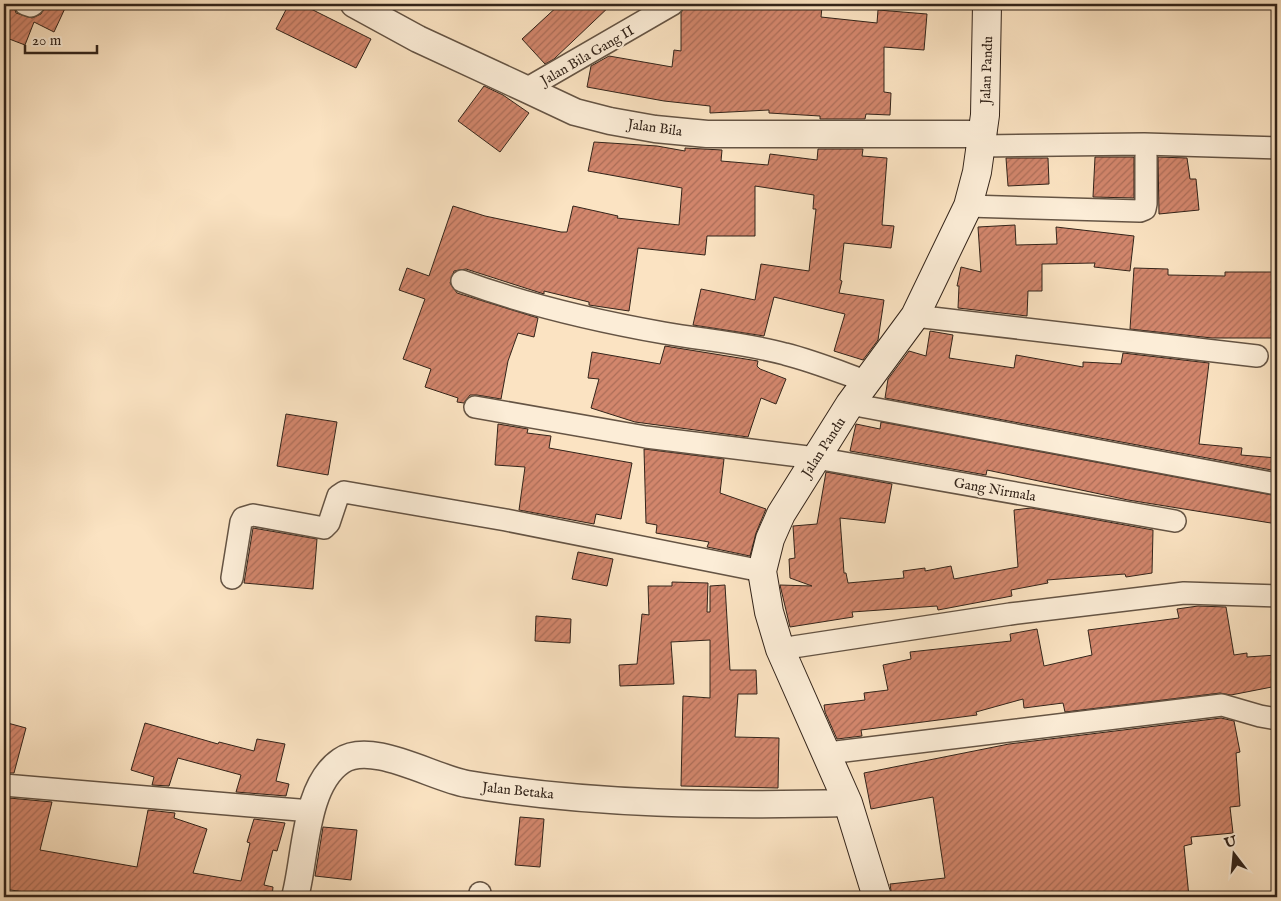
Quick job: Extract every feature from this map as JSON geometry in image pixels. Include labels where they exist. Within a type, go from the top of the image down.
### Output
[{"type":"main road","name":"Jalan Pandu","points":[[877,897],[848,803],[828,753],[780,649],[769,612],[762,570],[770,539],[781,514],[850,404],[915,316],[968,206],[977,172],[982,140],[987,4]]},
{"type":"street","points":[[25,4],[31,6],[34,4]]},
{"type":"street","name":"Jalan Bila","points":[[354,4],[418,39],[575,112],[610,121],[655,129],[707,134],[982,140]]},
{"type":"street","name":"Jalan Bila Gang II","points":[[526,89],[673,4]]},
{"type":"street","points":[[982,140],[1277,148]]},
{"type":"street","points":[[968,206],[1140,211],[1145,208],[1146,204],[1146,156]]},
{"type":"street","points":[[462,281],[501,295],[551,309],[664,333],[748,345],[785,354],[868,382]]},
{"type":"street","points":[[915,316],[1257,356]]},
{"type":"street","points":[[850,404],[1277,484]]},
{"type":"street","name":"Gang Nirmala","points":[[474,407],[646,437],[816,458],[1175,521]]},
{"type":"street","points":[[232,578],[241,522],[244,518],[253,515],[324,528],[330,523],[338,496],[344,492],[506,520],[762,570]]},
{"type":"street","points":[[780,649],[1010,614],[1184,593],[1277,596]]},
{"type":"street","points":[[828,753],[1222,705],[1277,719]]},
{"type":"street","name":"Jalan Betaka","points":[[296,897],[311,811],[320,784],[330,770],[341,760],[353,755],[369,754],[465,784],[521,791],[674,802],[764,805],[848,803]]},
{"type":"street","points":[[4,785],[311,811]]},
{"type":"building","points":[[4,4],[13,4],[16,13],[32,18],[41,14],[46,4],[67,4],[54,32],[34,22],[25,45],[4,37]]},
{"type":"building","points":[[289,4],[301,4],[371,39],[356,68],[276,29]]},
{"type":"building","points":[[560,4],[612,4],[554,59],[545,64],[522,39]]},
{"type":"building","points":[[685,4],[822,7],[821,17],[877,23],[878,10],[927,14],[924,50],[884,47],[884,92],[891,93],[890,115],[866,114],[865,119],[820,119],[820,116],[769,113],[769,110],[710,113],[710,106],[664,101],[587,87],[591,66],[609,56],[672,67],[674,50],[681,51],[681,13]]},
{"type":"building","points":[[484,86],[503,95],[529,113],[500,152],[458,121]]},
{"type":"building","points":[[594,142],[657,146],[685,151],[685,148],[722,150],[721,161],[768,165],[770,154],[817,160],[818,149],[863,149],[862,156],[887,158],[882,225],[894,226],[891,248],[844,243],[840,280],[842,281],[839,293],[884,300],[878,340],[863,360],[834,351],[845,314],[774,297],[764,336],[693,325],[701,289],[755,300],[761,264],[809,271],[816,209],[813,209],[814,195],[755,186],[755,236],[707,236],[705,255],[638,248],[629,311],[589,305],[589,302],[544,291],[544,294],[466,269],[454,271],[450,283],[457,293],[538,318],[534,337],[518,333],[508,361],[501,399],[470,395],[464,403],[457,402],[458,398],[425,387],[431,369],[403,359],[425,299],[399,290],[407,268],[429,276],[453,206],[485,216],[561,232],[567,232],[573,206],[618,216],[617,218],[679,225],[682,188],[588,171]]},
{"type":"building","points":[[1095,157],[1134,157],[1134,198],[1093,197]]},
{"type":"building","points":[[1158,157],[1187,158],[1190,179],[1196,179],[1199,210],[1159,214]]},
{"type":"building","points":[[1006,158],[1048,158],[1049,184],[1008,186]]},
{"type":"building","points":[[1015,225],[1016,245],[1057,244],[1056,227],[1134,236],[1130,271],[1094,267],[1095,263],[1042,264],[1042,291],[1028,291],[1027,316],[958,308],[959,286],[957,286],[961,267],[981,272],[978,227]]},
{"type":"building","points":[[1134,268],[1168,269],[1168,275],[1225,276],[1225,272],[1277,272],[1277,338],[1212,338],[1130,329]]},
{"type":"building","points":[[930,331],[953,335],[949,358],[1014,368],[1016,355],[1083,367],[1083,362],[1121,364],[1123,353],[1209,363],[1199,444],[1242,448],[1241,455],[1277,458],[1277,471],[885,398],[888,379],[909,351],[926,356]]},
{"type":"building","points":[[665,346],[758,361],[757,366],[760,369],[786,379],[776,404],[761,398],[748,437],[635,422],[591,408],[599,379],[588,378],[592,352],[660,364]]},
{"type":"building","points":[[286,414],[337,422],[328,475],[277,466]]},
{"type":"building","points":[[881,422],[1277,496],[1277,524],[1128,500],[987,470],[986,475],[850,451],[856,424],[880,429]]},
{"type":"building","points":[[498,424],[528,429],[527,433],[551,436],[549,448],[632,463],[621,519],[596,514],[594,524],[519,510],[525,467],[495,465]]},
{"type":"building","points":[[644,449],[724,459],[720,493],[766,509],[756,533],[750,556],[707,547],[709,542],[656,533],[657,525],[646,523]]},
{"type":"building","points":[[826,472],[892,484],[885,523],[840,518],[844,573],[846,573],[848,583],[904,578],[903,571],[925,568],[925,571],[951,566],[954,579],[1018,567],[1014,510],[1031,508],[1153,530],[1152,573],[1126,577],[1125,574],[1047,580],[1048,583],[1011,590],[1012,596],[938,610],[937,606],[852,612],[853,617],[790,627],[780,585],[812,586],[790,578],[789,559],[795,558],[793,526],[817,524]]},
{"type":"building","points":[[253,528],[317,539],[313,589],[244,583]]},
{"type":"building","points":[[578,552],[613,559],[607,586],[572,579]]},
{"type":"building","points":[[672,582],[708,583],[707,612],[710,612],[710,586],[725,585],[730,670],[756,670],[757,694],[738,694],[735,737],[779,738],[778,788],[681,786],[683,696],[710,698],[710,640],[671,642],[674,684],[620,686],[619,665],[637,664],[642,614],[649,615],[648,586],[672,586]]},
{"type":"building","points":[[1198,606],[1226,607],[1234,655],[1247,653],[1247,657],[1277,655],[1277,686],[1231,695],[1220,693],[1065,712],[1063,703],[1024,708],[1023,699],[976,712],[977,715],[861,730],[862,736],[837,739],[825,712],[824,705],[865,700],[864,693],[888,690],[883,665],[911,659],[910,652],[1011,641],[1010,634],[1037,629],[1044,666],[1092,655],[1088,630],[1179,618],[1177,609]]},
{"type":"building","points":[[536,616],[571,619],[570,643],[535,641]]},
{"type":"building","points":[[1221,718],[1234,721],[1240,752],[1236,753],[1240,806],[1230,807],[1233,833],[1191,837],[1192,844],[1184,846],[1189,897],[892,897],[890,884],[945,878],[933,797],[871,809],[864,773],[1009,744]]},
{"type":"building","points":[[4,722],[26,728],[14,773],[4,773]]},
{"type":"building","points":[[145,723],[218,744],[219,742],[254,751],[257,739],[285,744],[276,781],[289,784],[286,796],[236,792],[241,775],[178,758],[169,786],[152,785],[154,777],[131,770]]},
{"type":"building","points":[[9,798],[52,802],[40,850],[137,867],[148,810],[175,813],[174,818],[207,829],[193,873],[241,881],[250,843],[247,842],[254,819],[285,823],[277,851],[273,850],[264,885],[273,887],[272,897],[59,897],[4,889],[4,821]]},
{"type":"building","points":[[520,817],[544,819],[540,867],[515,865]]},
{"type":"building","points":[[323,827],[357,830],[351,880],[315,876]]}]
